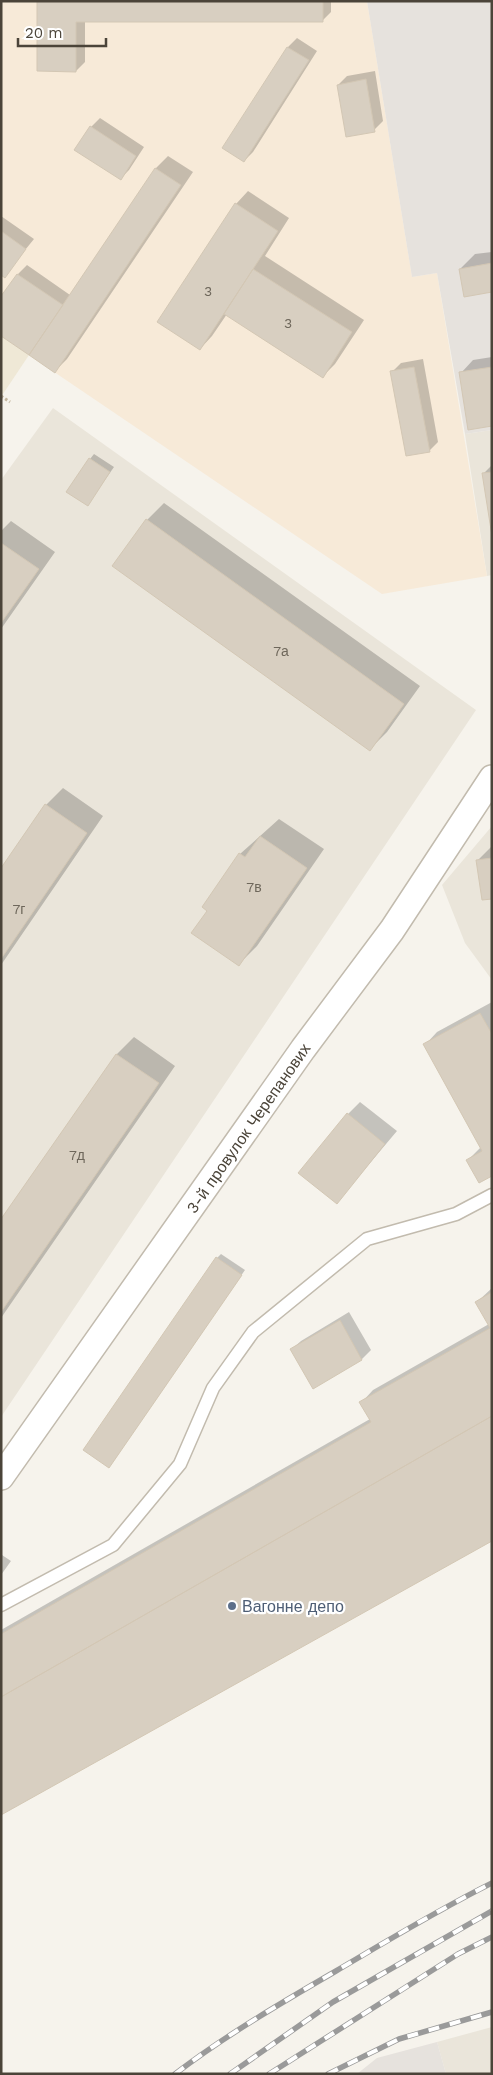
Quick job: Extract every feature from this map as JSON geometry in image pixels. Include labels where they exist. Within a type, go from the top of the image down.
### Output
[{"type":"street","name":"3-й провулок Черепанових","points":[[1,1478],[298,1057],[392,930],[492,778]]},
{"type":"lane","points":[[1,1604],[113,1545],[180,1464],[213,1388],[253,1332],[367,1239],[456,1214],[492,1195]]},
{"type":"path","points":[[1,396],[10,402]]},
{"type":"shaded area","points":[[1,1],[367,1],[412,277],[437,273],[487,576],[382,594],[1,336]],"holes":[[[287,47],[309,61],[244,162],[222,148]]]},
{"type":"shaded area","points":[[367,1],[492,1],[492,430],[465,434],[437,273],[412,277]]},
{"type":"shaded area","points":[[1,336],[29,355],[1,397]]},
{"type":"shaded area","points":[[53,408],[476,710],[1,1417],[1,480]]},
{"type":"shaded area","points":[[492,430],[492,575],[487,576],[465,434]]},
{"type":"shaded area","points":[[492,826],[492,980],[465,943],[442,885]]},
{"type":"shaded area","points":[[492,2027],[492,2074],[446,2074],[437,2042]]},
{"type":"shaded area","points":[[437,2042],[446,2074],[357,2074],[377,2058]]},
{"type":"building","points":[[37,1],[323,1],[323,22],[76,22],[76,72],[37,71]]},
{"type":"building","points":[[287,47],[309,60],[244,162],[222,148]]},
{"type":"building","points":[[366,79],[375,132],[346,137],[337,85]]},
{"type":"building","points":[[90,126],[136,156],[121,180],[74,150]]},
{"type":"building","points":[[155,168],[181,185],[55,373],[29,355]]},
{"type":"building","points":[[235,203],[278,231],[200,350],[157,322]]},
{"type":"building","points":[[1,231],[26,249],[5,278],[1,275]]},
{"type":"building","points":[[492,263],[492,292],[464,297],[459,269]]},
{"type":"building","points":[[253,269],[352,332],[323,378],[224,314]]},
{"type":"building","points":[[17,274],[63,305],[29,355],[1,336],[1,296]]},
{"type":"building","points":[[414,367],[430,452],[406,456],[390,371]]},
{"type":"building","points":[[492,367],[492,426],[468,430],[459,372]]},
{"type":"building","points":[[89,458],[110,472],[88,506],[66,492]]},
{"type":"building","points":[[492,472],[492,536],[482,473]]},
{"type":"building","points":[[146,519],[404,704],[370,751],[112,566]]},
{"type":"building","points":[[1,543],[39,569],[1,623]]},
{"type":"building","points":[[45,804],[87,833],[1,959],[1,868]]},
{"type":"building","points":[[260,836],[307,868],[239,966],[191,933],[207,911],[202,907],[239,853],[245,857]]},
{"type":"building","points":[[492,858],[492,899],[482,900],[476,860]]},
{"type":"building","points":[[480,1013],[492,1034],[492,1176],[479,1183],[466,1160],[482,1151],[423,1044]]},
{"type":"building","points":[[116,1054],[159,1083],[1,1312],[1,1219]]},
{"type":"building","points":[[347,1113],[385,1144],[337,1204],[298,1173]]},
{"type":"building","points":[[216,1257],[242,1275],[109,1468],[83,1450]]},
{"type":"building","points":[[492,1292],[492,1416],[1,1697],[1,1634],[371,1422],[359,1402],[490,1328],[475,1302]]},
{"type":"building","points":[[340,1320],[362,1360],[313,1389],[290,1349]]},
{"type":"building","points":[[492,1416],[492,1541],[1,1815],[1,1697]]},
{"type":"railway","points":[[175,2074],[274,2007],[413,1926],[492,1883]]},
{"type":"railway","points":[[230,2074],[333,2002],[492,1911]]},
{"type":"railway","points":[[269,2074],[458,1954],[492,1937]]},
{"type":"railway","points":[[328,2074],[399,2039],[492,2012]]},
{"type":"place","name":"Вагонне депо","points":[[232,1606]]}]
